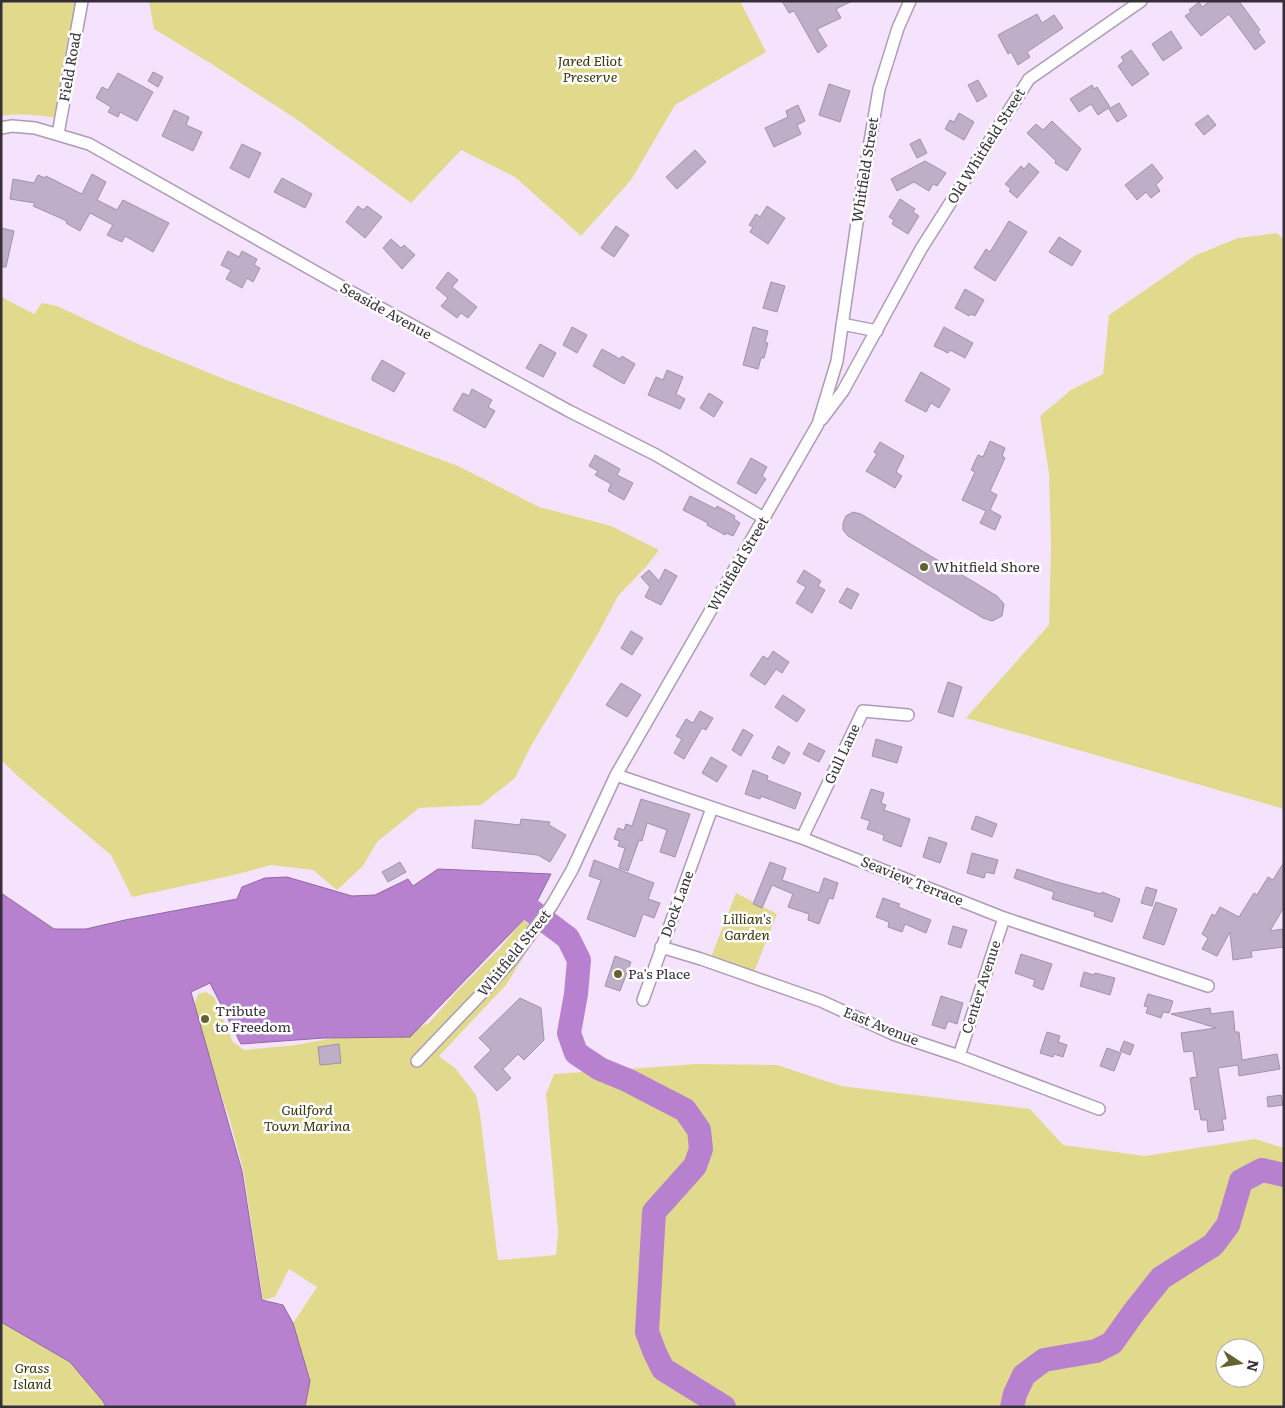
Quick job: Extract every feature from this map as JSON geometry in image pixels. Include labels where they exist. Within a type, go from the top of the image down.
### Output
[{"type":"street","name":"Field Road","points":[[58,134],[82,1]]},
{"type":"street","name":"Whitfield Street","points":[[417,1061],[483,992],[552,905],[572,870],[616,775],[818,424],[837,361],[862,188],[879,89],[898,28],[910,1]]},
{"type":"street","name":"Old Whitfield Street","points":[[818,424],[843,391],[921,249],[1029,79],[1140,1]]},
{"type":"street","name":"Seaside Avenue","points":[[1,128],[12,126],[35,128],[89,144],[346,290],[656,456],[764,518]]},
{"type":"street","points":[[842,324],[877,331]]},
{"type":"street","name":"Gull Lane","points":[[802,838],[863,711],[908,714]]},
{"type":"street","name":"Seaview Terrace","points":[[616,775],[802,838],[1004,918],[1208,986]]},
{"type":"street","name":"Dock Lane","points":[[643,1000],[712,808]]},
{"type":"street","name":"Center Avenue","points":[[959,1056],[1004,918]]},
{"type":"street","name":"East Avenue","points":[[661,947],[701,959],[821,1002],[893,1034],[959,1056],[1099,1109]]},
{"type":"green space","points":[[1,1],[81,1],[56,118],[29,115],[1,116]]},
{"type":"green space","name":"Jared Eliot Preserve","points":[[149,1],[740,1],[766,52],[675,105],[631,180],[581,236],[515,177],[461,150],[411,203],[296,119],[154,29]]},
{"type":"green space","points":[[1277,233],[1284,240],[1284,809],[966,718],[1049,625],[1051,546],[1049,473],[1040,416],[1071,390],[1103,374],[1109,315],[1196,255],[1238,238]]},
{"type":"green space","points":[[1,295],[34,314],[42,303],[57,306],[138,344],[229,381],[458,466],[539,507],[611,526],[659,550],[645,568],[618,596],[599,632],[531,746],[515,778],[481,805],[419,808],[377,842],[363,866],[337,890],[313,870],[271,865],[132,897],[111,855],[1,760]]},
{"type":"green space","name":"Lillian's Garden","points":[[736,893],[777,914],[754,972],[711,957]]},
{"type":"green space","name":"Guilford Town Marina","points":[[523,920],[539,932],[506,985],[439,1056],[455,1068],[476,1095],[498,1260],[556,1255],[558,1232],[546,1094],[554,1074],[697,1064],[777,1065],[841,1086],[1030,1109],[1063,1145],[1145,1156],[1255,1139],[1284,1148],[1284,1407],[305,1407],[310,1381],[293,1323],[317,1287],[289,1269],[275,1297],[263,1300],[243,1169],[230,1121],[193,1010],[198,994],[206,992],[214,997],[233,1042],[244,1050],[296,1045],[381,1029],[416,1029],[429,1023],[458,990],[501,947]]},
{"type":"green space","name":"Grass Island","points":[[1,1322],[70,1362],[106,1407],[1,1407]]},
{"type":"shaded area","points":[[438,869],[551,874],[532,911],[410,1037],[324,1038],[241,1044],[210,983],[191,992],[242,1171],[262,1300],[283,1305],[293,1323],[310,1381],[305,1407],[106,1407],[70,1362],[1,1322],[1,893],[54,929],[86,929],[237,899],[242,887],[265,878],[287,877],[352,896],[375,895],[408,879],[413,886]]},
{"type":"building","points":[[782,1],[852,1],[836,9],[841,18],[817,29],[827,46],[818,53],[794,11],[789,13]]},
{"type":"building","points":[[1210,1],[1239,1],[1260,30],[1258,32],[1265,42],[1255,50],[1229,14],[1201,36],[1185,16],[1199,2],[1202,7]]},
{"type":"building","points":[[1037,14],[1042,23],[1054,15],[1063,28],[1027,52],[1030,57],[1018,65],[1011,52],[1008,54],[998,35]]},
{"type":"building","points":[[1171,31],[1182,48],[1163,61],[1152,44]]},
{"type":"building","points":[[1131,50],[1149,74],[1132,86],[1118,66],[1124,61],[1121,57]]},
{"type":"building","points":[[153,72],[163,77],[158,87],[148,81]]},
{"type":"building","points":[[118,73],[153,92],[137,121],[120,112],[118,117],[108,112],[111,107],[96,98],[102,87],[108,90]]},
{"type":"building","points":[[978,80],[987,96],[977,102],[968,85]]},
{"type":"building","points":[[829,84],[850,91],[840,122],[819,115]]},
{"type":"building","points":[[1092,85],[1094,89],[1097,87],[1110,107],[1098,115],[1091,104],[1079,112],[1070,99]]},
{"type":"building","points":[[1119,103],[1127,116],[1117,122],[1109,109]]},
{"type":"building","points":[[798,105],[805,121],[797,125],[801,134],[774,147],[765,128],[788,117],[786,111]]},
{"type":"building","points":[[174,110],[189,117],[186,125],[202,132],[193,151],[162,136]]},
{"type":"building","points":[[959,113],[974,122],[964,140],[945,129],[950,120],[954,122]]},
{"type":"building","points":[[1208,115],[1216,125],[1204,135],[1195,124]]},
{"type":"building","points":[[1052,121],[1081,149],[1067,171],[1055,163],[1056,161],[1027,133],[1036,124],[1043,130]]},
{"type":"building","points":[[920,139],[927,153],[917,158],[910,144]]},
{"type":"building","points":[[242,144],[261,153],[249,178],[230,168]]},
{"type":"building","points":[[695,150],[706,162],[677,189],[666,177]]},
{"type":"building","points":[[925,161],[946,173],[937,186],[933,184],[929,191],[914,182],[897,191],[891,179]]},
{"type":"building","points":[[1029,163],[1039,172],[1017,198],[1009,191],[1011,189],[1005,184],[1021,166],[1024,169]]},
{"type":"building","points":[[1152,164],[1163,178],[1156,185],[1160,191],[1151,198],[1146,192],[1137,200],[1125,185]]},
{"type":"building","points":[[92,174],[106,182],[97,200],[117,210],[123,200],[169,223],[153,252],[125,236],[122,242],[107,235],[113,225],[90,213],[80,231],[66,223],[67,221],[33,206],[35,203],[10,199],[13,179],[34,183],[38,175],[45,178],[46,176],[82,194]]},
{"type":"building","points":[[282,178],[312,194],[305,208],[274,192]]},
{"type":"building","points":[[900,199],[915,209],[913,212],[919,216],[908,234],[892,224],[894,220],[889,217]]},
{"type":"building","points":[[358,206],[363,210],[367,206],[382,217],[365,238],[346,222]]},
{"type":"building","points":[[767,206],[785,218],[768,244],[750,232],[753,227],[749,225],[756,214],[760,217]]},
{"type":"building","points":[[1009,221],[1027,232],[995,281],[974,268],[986,249],[990,252]]},
{"type":"building","points":[[616,226],[629,235],[614,257],[601,248]]},
{"type":"building","points":[[1,228],[14,231],[6,267],[1,267]]},
{"type":"building","points":[[1059,237],[1081,251],[1072,266],[1049,252]]},
{"type":"building","points":[[391,239],[401,248],[404,245],[415,255],[402,269],[383,248]]},
{"type":"building","points":[[228,251],[239,257],[242,251],[257,259],[254,265],[260,268],[253,282],[247,278],[242,288],[226,279],[231,270],[221,265]]},
{"type":"building","points":[[448,272],[458,280],[452,287],[477,307],[468,318],[461,313],[457,318],[441,306],[448,298],[436,288]]},
{"type":"building","points":[[771,282],[785,286],[777,312],[763,308]]},
{"type":"building","points":[[965,289],[984,300],[975,316],[971,314],[969,316],[955,308]]},
{"type":"building","points":[[572,327],[587,335],[577,353],[563,345]]},
{"type":"building","points":[[753,327],[768,331],[765,342],[768,343],[764,358],[761,358],[758,369],[743,365]]},
{"type":"building","points":[[944,327],[973,343],[965,358],[950,350],[948,353],[934,346]]},
{"type":"building","points":[[540,344],[556,353],[543,377],[526,368]]},
{"type":"building","points":[[602,349],[620,359],[622,356],[635,364],[624,384],[593,366]]},
{"type":"building","points":[[382,360],[405,373],[394,392],[372,380]]},
{"type":"building","points":[[667,370],[683,377],[676,394],[685,399],[680,409],[648,395],[656,377],[663,380]]},
{"type":"building","points":[[921,372],[950,389],[939,408],[931,403],[926,412],[905,401]]},
{"type":"building","points":[[472,389],[492,400],[488,407],[495,411],[485,428],[453,410],[463,393],[469,396]]},
{"type":"building","points":[[709,393],[723,402],[714,417],[700,408]]},
{"type":"building","points":[[990,441],[1005,448],[1002,456],[1005,458],[990,491],[997,495],[990,510],[1001,516],[995,530],[980,523],[986,511],[962,500],[975,472],[971,470],[978,455],[983,457]]},
{"type":"building","points":[[880,442],[904,456],[896,472],[902,476],[895,488],[866,471],[877,454],[874,452]]},
{"type":"building","points":[[595,455],[620,469],[617,475],[633,483],[624,500],[608,491],[611,484],[595,475],[598,471],[589,466]]},
{"type":"building","points":[[751,458],[767,467],[762,476],[766,479],[756,494],[737,483]]},
{"type":"building","points":[[690,496],[716,509],[717,506],[735,516],[734,519],[740,523],[733,536],[726,533],[725,535],[707,525],[708,523],[683,510]]},
{"type":"building","name":"Whitfield Shore","points":[[853,512],[861,514],[997,596],[1004,604],[1002,616],[992,621],[983,618],[848,536],[843,530],[843,523],[846,516]]},
{"type":"building","points":[[665,569],[677,576],[661,605],[645,597],[650,587],[641,577],[649,570],[659,581]]},
{"type":"building","points":[[804,570],[821,581],[818,586],[825,590],[812,613],[796,603],[806,587],[797,582]]},
{"type":"building","points":[[847,588],[859,594],[851,609],[839,602]]},
{"type":"building","points":[[631,631],[643,638],[632,655],[621,648]]},
{"type":"building","points":[[773,651],[789,662],[782,673],[776,669],[765,685],[750,675],[763,656],[768,659]]},
{"type":"building","points":[[948,682],[962,687],[953,717],[938,712]]},
{"type":"building","points":[[621,683],[641,695],[627,717],[606,705]]},
{"type":"building","points":[[783,695],[805,710],[797,722],[775,707]]},
{"type":"building","points":[[700,711],[713,718],[706,730],[702,728],[684,759],[674,753],[682,739],[676,736],[686,719],[693,723]]},
{"type":"building","points":[[743,729],[753,735],[741,756],[732,750]]},
{"type":"building","points":[[876,739],[902,747],[897,763],[872,756]]},
{"type":"building","points":[[809,743],[825,751],[819,762],[803,754]]},
{"type":"building","points":[[778,746],[790,753],[784,764],[772,758]]},
{"type":"building","points":[[711,757],[727,766],[717,782],[702,773]]},
{"type":"building","points":[[753,770],[768,776],[767,780],[801,793],[795,809],[761,796],[760,799],[745,794]]},
{"type":"building","points":[[871,789],[884,793],[881,803],[886,805],[884,810],[910,819],[901,847],[883,840],[884,835],[867,829],[870,821],[861,818]]},
{"type":"building","points":[[641,799],[690,814],[675,857],[660,852],[667,830],[647,823],[642,841],[639,840],[628,871],[619,868],[625,848],[618,846],[620,841],[614,839],[618,828],[624,830],[626,824],[632,826]]},
{"type":"building","points":[[976,816],[997,824],[992,837],[971,829]]},
{"type":"building","points":[[521,819],[550,822],[549,825],[566,835],[550,862],[538,855],[472,848],[475,820],[520,825]]},
{"type":"building","points":[[929,837],[947,843],[940,863],[923,857]]},
{"type":"building","points":[[972,853],[998,860],[994,874],[986,872],[984,878],[967,873]]},
{"type":"building","points":[[594,860],[654,883],[648,899],[660,903],[654,918],[643,914],[635,937],[587,919],[601,880],[589,876]]},
{"type":"building","points":[[400,862],[406,872],[388,882],[382,872]]},
{"type":"building","points":[[770,862],[786,868],[782,880],[819,893],[824,878],[838,883],[833,899],[829,898],[819,924],[808,920],[809,914],[788,907],[793,894],[772,885],[762,908],[753,904]]},
{"type":"building","points":[[1284,862],[1284,907],[1270,931],[1283,929],[1284,947],[1251,951],[1252,957],[1233,960],[1230,932],[1217,956],[1202,949],[1208,938],[1202,934],[1212,914],[1215,916],[1220,907],[1239,917],[1254,893],[1257,895],[1268,877],[1273,880]]},
{"type":"building","points":[[1017,869],[1101,894],[1102,892],[1120,899],[1112,922],[1094,916],[1095,912],[1052,899],[1054,892],[1014,878]]},
{"type":"building","points":[[1146,887],[1157,890],[1152,906],[1141,903]]},
{"type":"building","points":[[883,898],[900,904],[898,907],[931,920],[926,933],[905,924],[902,932],[888,927],[889,922],[876,917]]},
{"type":"building","points":[[1156,902],[1177,909],[1164,945],[1143,938]]},
{"type":"building","points":[[953,926],[967,930],[961,948],[948,944]]},
{"type":"building","points":[[1021,954],[1052,964],[1043,990],[1033,986],[1035,980],[1015,973]]},
{"type":"building","name":"Pa's Place","points":[[615,956],[631,962],[620,991],[605,986]]},
{"type":"building","points":[[1084,972],[1115,978],[1110,995],[1080,986]]},
{"type":"building","points":[[1148,994],[1173,1001],[1169,1013],[1163,1012],[1161,1018],[1146,1013],[1148,1007],[1144,1006]]},
{"type":"building","points":[[941,996],[963,1003],[957,1024],[948,1021],[945,1029],[932,1025]]},
{"type":"building","points":[[520,998],[541,1008],[544,1040],[524,1060],[518,1054],[503,1069],[511,1078],[497,1091],[474,1067],[491,1050],[479,1038]]},
{"type":"building","points":[[1210,1008],[1211,1014],[1233,1011],[1235,1032],[1239,1032],[1242,1060],[1277,1054],[1280,1069],[1239,1076],[1238,1065],[1218,1068],[1226,1119],[1222,1119],[1224,1130],[1208,1132],[1207,1120],[1201,1120],[1199,1109],[1195,1110],[1190,1078],[1197,1077],[1193,1051],[1184,1052],[1181,1033],[1216,1028],[1171,1014]]},
{"type":"building","points":[[1047,1032],[1060,1036],[1058,1042],[1067,1045],[1063,1057],[1054,1054],[1053,1057],[1040,1053]]},
{"type":"building","points":[[1124,1041],[1134,1045],[1130,1055],[1120,1051]]},
{"type":"building","points":[[339,1044],[341,1063],[320,1065],[318,1047]]},
{"type":"building","points":[[1107,1048],[1121,1053],[1114,1071],[1100,1066]]},
{"type":"building","points":[[1281,1095],[1283,1105],[1268,1107],[1267,1097]]},
{"type":"waterway","points":[[532,911],[568,938],[579,960],[576,994],[569,1033],[576,1053],[600,1069],[627,1080],[685,1110],[699,1130],[701,1149],[695,1166],[654,1212],[647,1332],[663,1369],[724,1407]]},
{"type":"waterway","points":[[1012,1407],[1015,1394],[1024,1375],[1044,1360],[1096,1351],[1112,1343],[1161,1278],[1213,1245],[1228,1225],[1241,1181],[1262,1170],[1284,1175]]},
{"type":"place","name":"Whitfield Shore","points":[[924,567]]},
{"type":"place","name":"Pa's Place","points":[[618,974]]},
{"type":"place","name":"Tribute to Freedom","points":[[205,1019]]}]
